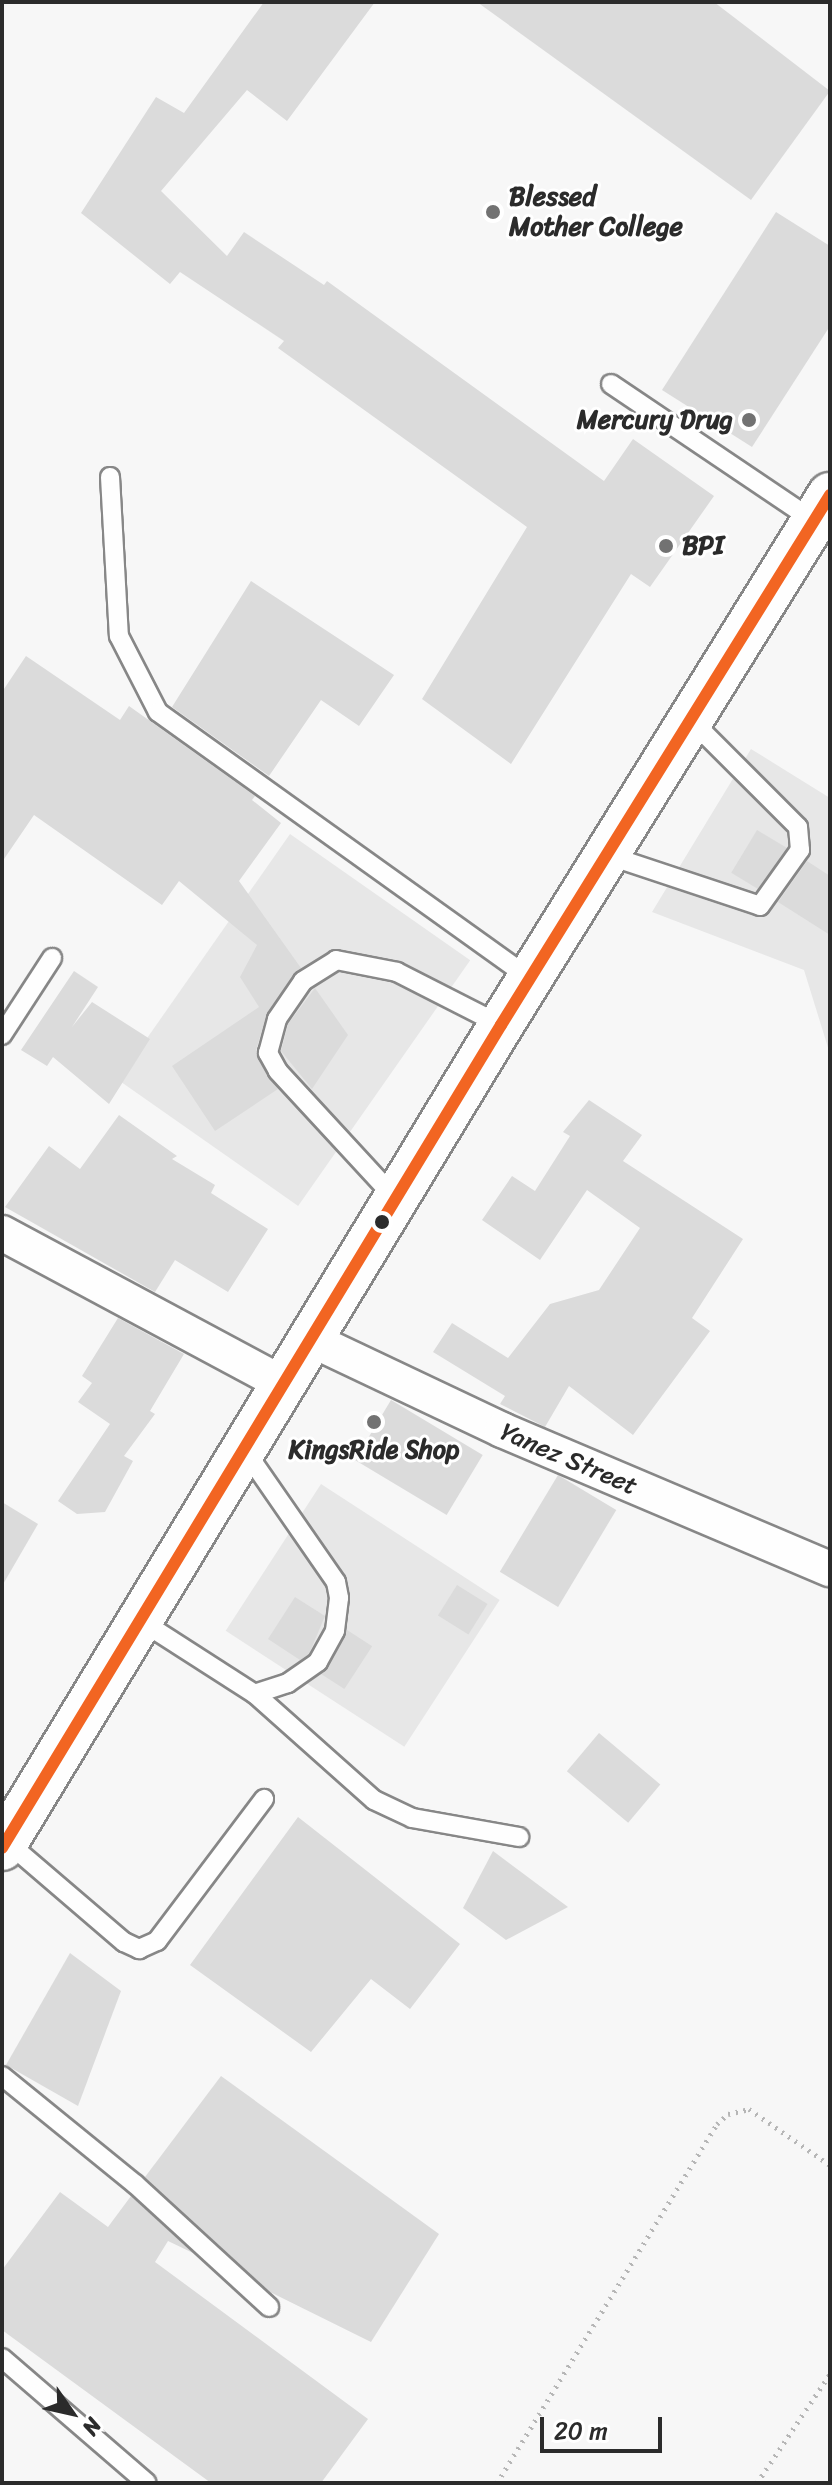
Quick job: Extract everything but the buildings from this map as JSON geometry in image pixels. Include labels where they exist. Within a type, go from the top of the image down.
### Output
[{"type":"highway","points":[[4,1844],[138,1619],[246,1452],[501,1025],[822,508]]},
{"type":"street","points":[[2,1233],[285,1385]]},
{"type":"street","name":"Yanez Street","points":[[312,1340],[502,1430],[830,1569]]},
{"type":"lane","points":[[611,384],[822,508]]},
{"type":"lane","points":[[110,477],[119,636],[158,712],[530,978]]},
{"type":"lane","points":[[607,855],[760,906],[800,850],[798,827],[690,719]]},
{"type":"lane","points":[[2,1035],[52,958]]},
{"type":"lane","points":[[396,1199],[278,1071],[268,1053],[277,1019],[303,981],[336,960],[397,972],[501,1025]]},
{"type":"lane","points":[[246,1452],[336,1582],[339,1598],[335,1631],[318,1662],[288,1683],[255,1694]]},
{"type":"lane","points":[[138,1619],[255,1694],[374,1800],[424,1821],[519,1837]]},
{"type":"lane","points":[[4,1844],[124,1942],[139,1949],[157,1941],[264,1799]]},
{"type":"lane","points":[[2,2076],[135,2184],[269,2307]]},
{"type":"lane","points":[[2,2358],[147,2483]]},
{"type":"path","points":[[497,2483],[717,2124],[728,2114],[749,2109],[830,2165]]},
{"type":"path","points":[[757,2483],[830,2374]]},
{"type":"shaded area","points":[[751,749],[830,798],[830,1054],[804,970],[652,912]]},
{"type":"shaded area","points":[[290,834],[470,960],[298,1206],[118,1080]]},
{"type":"shaded area","points":[[321,1484],[500,1600],[404,1747],[226,1631]]},
{"type":"transit line","points":[[2,1848],[501,1025],[830,495]]},
{"type":"place","name":"Blessed Mother College","points":[[493,212]]},
{"type":"place","name":"Mercury Drug","points":[[749,420]]},
{"type":"place","name":"BPI","points":[[666,546]]},
{"type":"place","name":"KingsRide Shop","points":[[374,1422]]}]
